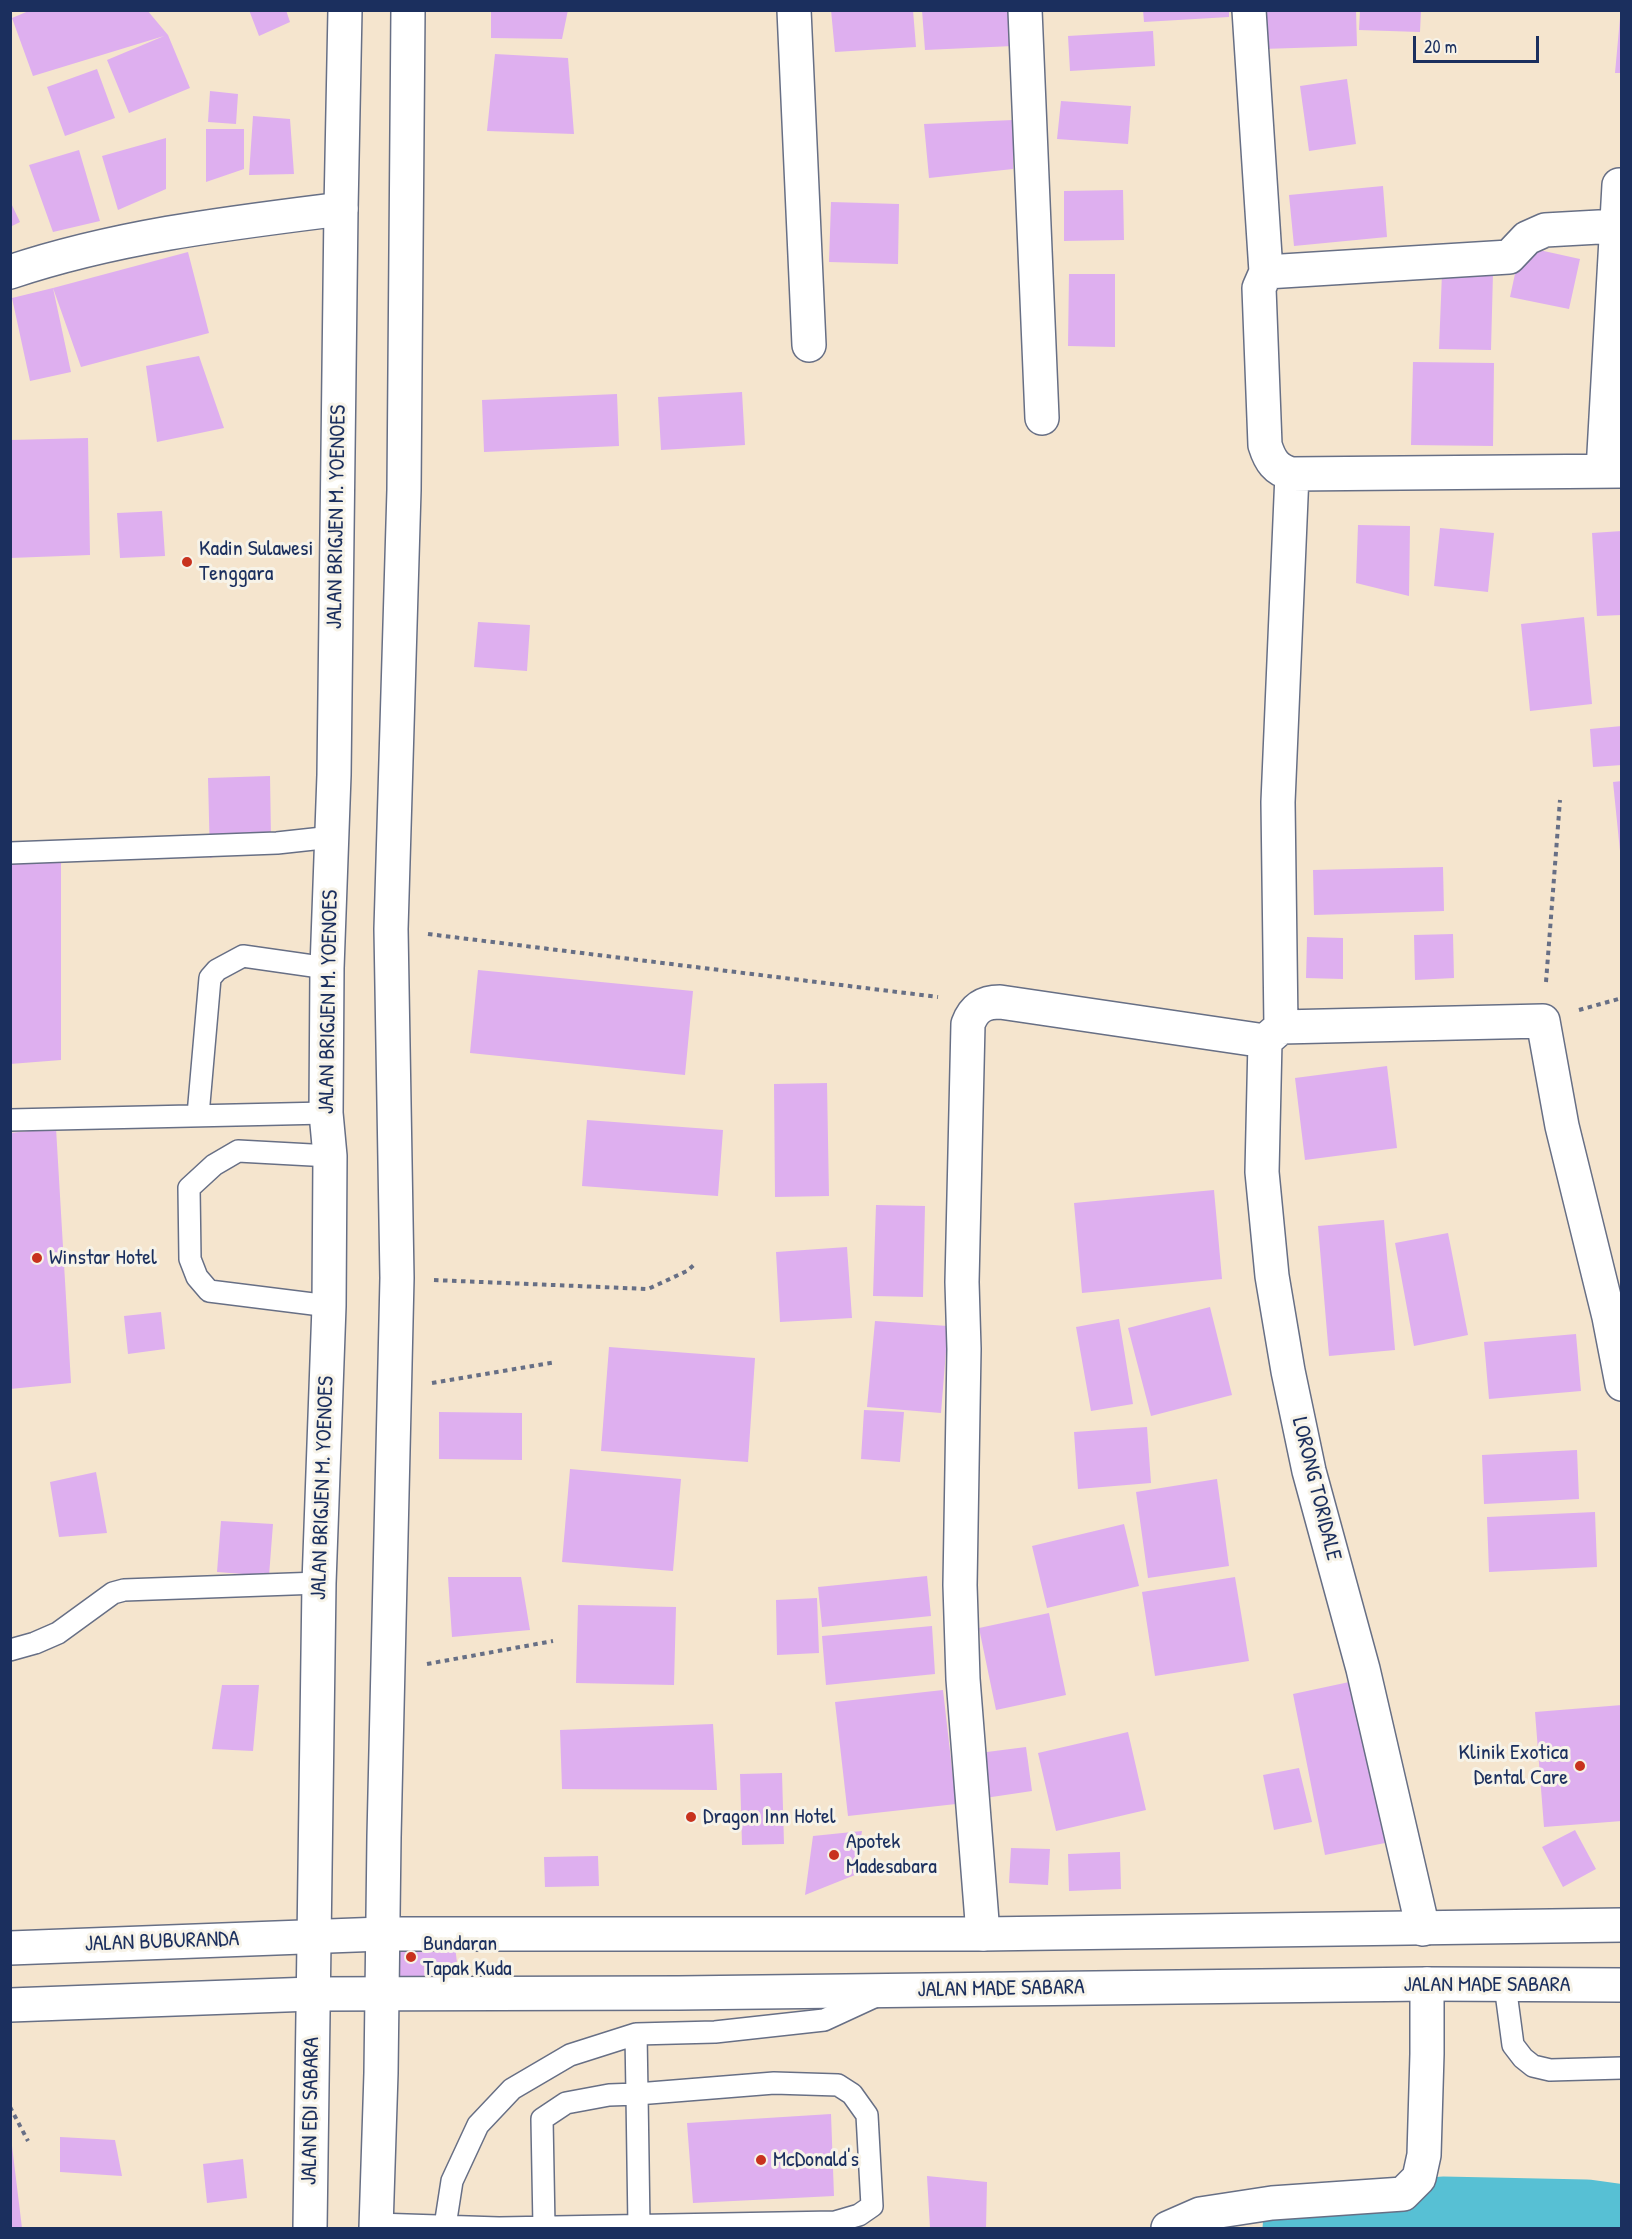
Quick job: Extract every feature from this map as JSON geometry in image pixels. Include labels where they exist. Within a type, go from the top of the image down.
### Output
[{"type":"street","name":"JALAN BRIGJEN M. YOENOES","points":[[312,1994],[319,1583],[329,1306],[330,1156],[326,1113],[327,968],[332,837],[345,10]]},
{"type":"street","points":[[376,2226],[397,1278],[391,929],[404,490],[408,10]]},
{"type":"street","points":[[794,10],[809,345]]},
{"type":"street","points":[[1025,10],[1042,418]]},
{"type":"street","points":[[1249,10],[1266,272],[1259,288],[1265,445],[1270,459],[1277,468],[1292,474],[1612,471],[1619,185]]},
{"type":"street","points":[[10,272],[105,246],[189,229],[341,209]]},
{"type":"street","points":[[1266,272],[1509,257],[1527,238],[1545,230],[1617,226]]},
{"type":"street","name":"LORONG TORIDALE","points":[[1292,474],[1278,802],[1273,1034],[1262,1172],[1272,1276],[1288,1371],[1309,1471],[1363,1669],[1423,1929]]},
{"type":"street","points":[[983,1934],[963,1679],[960,1585],[964,1349],[962,1282],[968,1024],[971,1016],[987,1002],[1273,1034],[1542,1021],[1562,1126],[1609,1317],[1622,1384]]},
{"type":"street","points":[[382,1934],[983,1934],[1622,1925]]},
{"type":"street","name":"JALAN BUBURANDA","points":[[10,1948],[382,1934]]},
{"type":"street","points":[[1168,2229],[1200,2214],[1262,2205],[1403,2194],[1419,2178],[1424,2155],[1427,1984]]},
{"type":"street","name":"JALAN MADE SABARA","points":[[312,1994],[1622,1984]]},
{"type":"street","points":[[10,2005],[312,1994]]},
{"type":"street","name":"JALAN EDI SABARA","points":[[310,2229],[312,1994]]},
{"type":"lane","points":[[10,853],[277,843],[332,837]]},
{"type":"lane","points":[[198,1115],[210,978],[217,970],[243,956],[327,968]]},
{"type":"lane","points":[[10,1120],[326,1113]]},
{"type":"lane","points":[[329,1306],[209,1291],[196,1277],[190,1259],[189,1188],[214,1165],[238,1151],[330,1156]]},
{"type":"lane","points":[[10,1650],[58,1633],[113,1593],[124,1590],[319,1583]]},
{"type":"lane","points":[[1505,1985],[1513,2044],[1523,2058],[1533,2066],[1550,2070],[1622,2068]]},
{"type":"lane","points":[[445,2226],[452,2181],[478,2125],[512,2089],[570,2055],[636,2034],[715,2032],[824,2020],[887,1990]]},
{"type":"lane","points":[[636,2034],[639,2227]]},
{"type":"lane","points":[[376,2226],[544,2227],[639,2227],[835,2222],[859,2215],[872,2206],[867,2115],[852,2094],[838,2085],[774,2083],[609,2095],[566,2103],[542,2119],[544,2227]]},
{"type":"path","points":[[1542,1021],[1560,800]]},
{"type":"path","points":[[391,929],[987,1002]]},
{"type":"path","points":[[397,1278],[648,1289],[687,1272],[696,1263]]},
{"type":"path","points":[[393,1389],[556,1362]]},
{"type":"path","points":[[388,1669],[458,1660],[553,1641]]},
{"type":"path","points":[[10,2106],[28,2141]]},
{"type":"building","points":[[31,10],[147,10],[168,35],[190,88],[129,113],[107,60],[164,36],[33,76],[12,18]]},
{"type":"building","points":[[249,10],[286,10],[290,22],[259,36]]},
{"type":"building","points":[[491,10],[568,10],[562,39],[491,38]]},
{"type":"building","points":[[831,10],[913,10],[916,47],[835,52]]},
{"type":"building","points":[[922,10],[1011,10],[1013,46],[925,50]]},
{"type":"building","points":[[1143,10],[1229,10],[1229,17],[1144,22]]},
{"type":"building","points":[[1262,10],[1356,10],[1357,46],[1262,49]]},
{"type":"building","points":[[1360,10],[1421,10],[1420,32],[1359,30]]},
{"type":"building","points":[[1620,18],[1622,18],[1622,73],[1615,73]]},
{"type":"building","points":[[1153,31],[1155,66],[1070,71],[1068,36]]},
{"type":"building","points":[[495,54],[568,58],[574,134],[487,131]]},
{"type":"building","points":[[97,69],[115,118],[65,136],[47,87]]},
{"type":"building","points":[[1347,79],[1356,144],[1309,151],[1300,86]]},
{"type":"building","points":[[210,91],[238,94],[236,124],[208,122]]},
{"type":"building","points":[[1061,101],[1131,106],[1128,144],[1057,139]]},
{"type":"building","points":[[253,116],[290,119],[294,174],[249,175]]},
{"type":"building","points":[[1013,120],[1013,169],[929,178],[924,124]]},
{"type":"building","points":[[206,129],[244,129],[244,169],[206,182]]},
{"type":"building","points":[[166,138],[166,189],[118,210],[102,156]]},
{"type":"building","points":[[79,150],[100,221],[53,232],[29,165]]},
{"type":"building","points":[[1383,186],[1387,237],[1294,246],[1289,195]]},
{"type":"building","points":[[1123,190],[1124,240],[1064,241],[1064,191]]},
{"type":"building","points":[[10,201],[20,222],[10,227]]},
{"type":"building","points":[[831,202],[899,204],[898,264],[829,262]]},
{"type":"building","points":[[1521,246],[1580,259],[1569,309],[1510,297]]},
{"type":"building","points":[[188,252],[209,333],[81,367],[53,288]]},
{"type":"building","points":[[1442,273],[1493,273],[1491,350],[1439,349]]},
{"type":"building","points":[[1069,274],[1115,274],[1115,347],[1068,346]]},
{"type":"building","points":[[53,288],[71,372],[30,381],[12,298]]},
{"type":"building","points":[[199,356],[224,428],[157,442],[146,366]]},
{"type":"building","points":[[1413,362],[1494,363],[1493,446],[1411,445]]},
{"type":"building","points":[[742,392],[745,445],[661,450],[658,397]]},
{"type":"building","points":[[617,394],[619,446],[484,452],[482,400]]},
{"type":"building","points":[[88,438],[90,555],[10,558],[10,440]]},
{"type":"building","points":[[162,511],[165,556],[120,558],[117,513]]},
{"type":"building","points":[[1358,525],[1410,526],[1409,596],[1356,583]]},
{"type":"building","points":[[1440,528],[1494,533],[1488,592],[1434,586]]},
{"type":"building","points":[[1622,531],[1622,615],[1597,616],[1592,533]]},
{"type":"building","points":[[1584,617],[1592,704],[1530,711],[1521,624]]},
{"type":"building","points":[[478,622],[530,625],[527,671],[474,667]]},
{"type":"building","points":[[1622,726],[1622,765],[1593,767],[1590,729]]},
{"type":"building","points":[[270,776],[271,838],[210,858],[208,778]]},
{"type":"building","points":[[1622,781],[1622,851],[1620,851],[1613,782]]},
{"type":"building","points":[[61,858],[61,1060],[10,1064],[10,861]]},
{"type":"building","points":[[1443,867],[1444,911],[1314,915],[1313,870]]},
{"type":"building","points":[[1453,934],[1454,978],[1415,980],[1414,935]]},
{"type":"building","points":[[1307,937],[1343,938],[1343,979],[1306,978]]},
{"type":"building","points":[[478,970],[693,991],[685,1075],[470,1053]]},
{"type":"building","points":[[1387,1066],[1397,1148],[1305,1160],[1295,1078]]},
{"type":"building","points":[[827,1083],[829,1196],[775,1197],[774,1084]]},
{"type":"building","points":[[587,1120],[723,1130],[718,1196],[582,1186]]},
{"type":"building","name":"Winstar Hotel","points":[[56,1128],[71,1383],[10,1389],[10,1133]]},
{"type":"building","points":[[1214,1190],[1222,1279],[1082,1293],[1074,1203]]},
{"type":"building","points":[[876,1205],[925,1206],[923,1297],[873,1296]]},
{"type":"building","points":[[1384,1220],[1395,1350],[1329,1356],[1318,1226]]},
{"type":"building","points":[[1448,1233],[1468,1335],[1414,1346],[1395,1243]]},
{"type":"building","points":[[847,1247],[852,1318],[780,1322],[776,1252]]},
{"type":"building","points":[[1210,1307],[1232,1395],[1151,1416],[1128,1328]]},
{"type":"building","points":[[161,1312],[165,1349],[128,1354],[124,1316]]},
{"type":"building","points":[[1119,1319],[1133,1404],[1091,1411],[1076,1327]]},
{"type":"building","points":[[875,1321],[948,1326],[941,1413],[867,1407]]},
{"type":"building","points":[[1576,1334],[1581,1391],[1489,1399],[1484,1342]]},
{"type":"building","points":[[609,1347],[755,1358],[748,1462],[601,1451]]},
{"type":"building","points":[[864,1410],[904,1412],[900,1462],[861,1459]]},
{"type":"building","points":[[439,1412],[522,1413],[522,1460],[439,1459]]},
{"type":"building","points":[[1147,1427],[1151,1483],[1078,1489],[1074,1432]]},
{"type":"building","points":[[1577,1450],[1579,1499],[1484,1504],[1482,1455]]},
{"type":"building","points":[[570,1469],[681,1479],[673,1571],[562,1562]]},
{"type":"building","points":[[96,1472],[107,1533],[59,1537],[50,1482]]},
{"type":"building","points":[[1217,1479],[1229,1566],[1148,1578],[1136,1492]]},
{"type":"building","points":[[1595,1512],[1597,1567],[1489,1572],[1487,1517]]},
{"type":"building","points":[[221,1521],[273,1524],[269,1576],[217,1572]]},
{"type":"building","points":[[1124,1524],[1139,1586],[1047,1608],[1032,1546]]},
{"type":"building","points":[[927,1576],[931,1616],[822,1627],[818,1587]]},
{"type":"building","points":[[448,1577],[521,1577],[530,1630],[452,1637]]},
{"type":"building","points":[[1235,1577],[1249,1661],[1155,1676],[1142,1592]]},
{"type":"building","points":[[817,1598],[819,1653],[777,1655],[776,1600]]},
{"type":"building","points":[[578,1605],[676,1607],[674,1685],[576,1683]]},
{"type":"building","points":[[1049,1613],[1066,1695],[996,1710],[979,1628]]},
{"type":"building","points":[[932,1626],[935,1674],[826,1685],[822,1636]]},
{"type":"building","points":[[1354,1681],[1385,1843],[1325,1855],[1293,1694]]},
{"type":"building","points":[[222,1685],[259,1685],[253,1751],[212,1749]]},
{"type":"building","points":[[943,1690],[956,1804],[848,1816],[835,1702]]},
{"type":"building","name":"Klinik Exotica Dental Care","points":[[1622,1705],[1622,1821],[1544,1827],[1535,1712]]},
{"type":"building","points":[[713,1724],[717,1790],[562,1789],[560,1730]]},
{"type":"building","points":[[1128,1732],[1146,1810],[1056,1831],[1038,1753]]},
{"type":"building","points":[[1026,1747],[1032,1791],[985,1798],[979,1753]]},
{"type":"building","points":[[1299,1768],[1312,1822],[1274,1830],[1263,1775]]},
{"type":"building","points":[[782,1773],[784,1844],[742,1845],[740,1774]]},
{"type":"building","points":[[1575,1830],[1596,1869],[1563,1887],[1542,1847]]},
{"type":"building","name":"Apotek Madesabara","points":[[862,1831],[855,1875],[805,1895],[813,1836]]},
{"type":"building","points":[[1011,1848],[1050,1849],[1048,1885],[1009,1883]]},
{"type":"building","points":[[1120,1852],[1121,1889],[1069,1891],[1068,1854]]},
{"type":"building","points":[[598,1856],[599,1886],[545,1887],[544,1857]]},
{"type":"building","name":"Bundaran Tapak Kuda","points":[[417,1916],[434,1921],[455,1946],[457,1963],[454,1979],[372,1984],[385,1924],[401,1917]]},
{"type":"building","name":"McDonald's","points":[[831,2114],[834,2196],[693,2203],[687,2123]]},
{"type":"building","points":[[60,2137],[115,2140],[122,2176],[60,2172]]},
{"type":"building","points":[[10,2146],[12,2146],[22,2228],[10,2228]]},
{"type":"building","points":[[243,2159],[247,2198],[207,2203],[203,2164]]},
{"type":"building","points":[[927,2176],[987,2182],[986,2228],[930,2228]]},
{"type":"waterway","points":[[1300,2228],[1443,2214],[1586,2217],[1622,2222]]},
{"type":"place","name":"Kadin Sulawesi Tenggara","points":[[187,562]]},
{"type":"place","name":"Winstar Hotel","points":[[37,1258]]},
{"type":"place","name":"Klinik Exotica Dental Care","points":[[1580,1766]]},
{"type":"place","name":"Dragon Inn Hotel","points":[[691,1817]]},
{"type":"place","name":"Apotek Madesabara","points":[[834,1855]]},
{"type":"place","name":"Bundaran Tapak Kuda","points":[[411,1957]]},
{"type":"place","name":"McDonald's","points":[[761,2160]]}]
